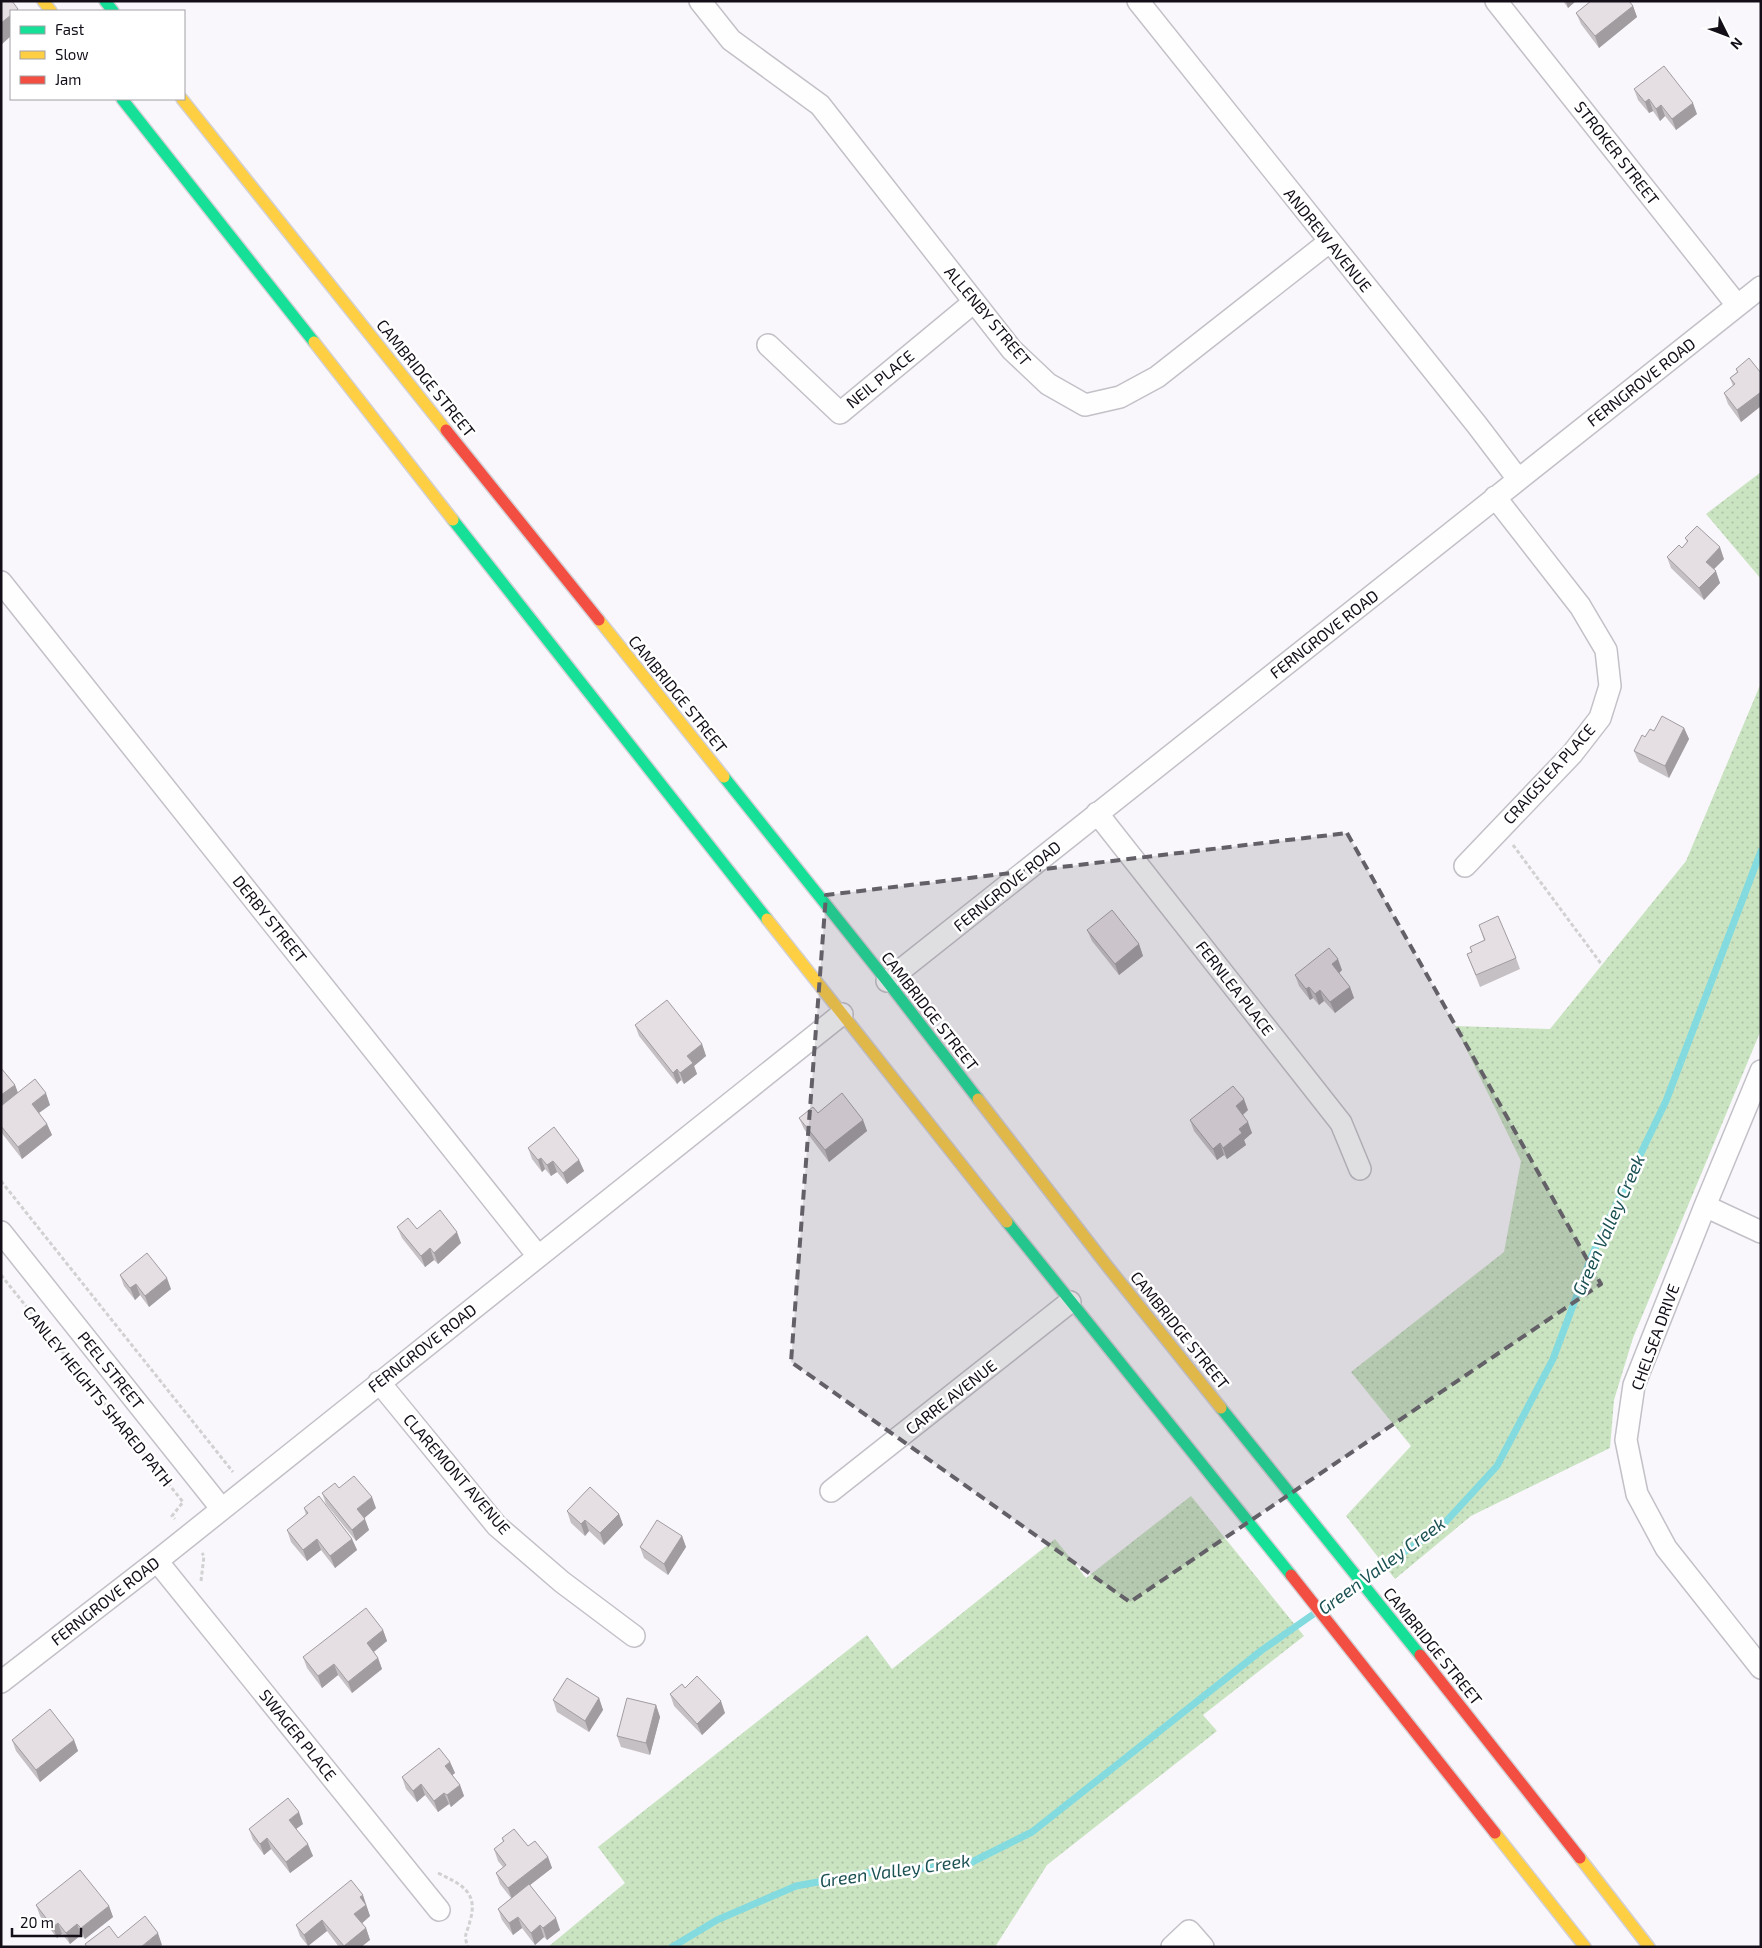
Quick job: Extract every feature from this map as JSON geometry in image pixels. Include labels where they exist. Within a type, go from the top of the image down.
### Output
[{"type":"highway","points":[[123,100],[842,1014],[1070,1302],[1341,1637],[1584,1947]]},
{"type":"highway","name":"CAMBRIDGE STREET","points":[[183,100],[887,981],[1108,1267],[1496,1750],[1649,1947]]},
{"type":"street","name":"ALLENBY STREET","points":[[700,1],[731,40],[820,105],[1012,350],[1048,384],[1086,405],[1120,397],[1157,376],[1329,242]]},
{"type":"street","name":"ANDREW AVENUE","points":[[1138,1],[1477,425],[1518,479]]},
{"type":"street","name":"STROKER STREET","points":[[1496,1],[1737,305]]},
{"type":"street","name":"FERNGROVE ROAD","points":[[887,981],[1761,287]]},
{"type":"street","name":"NEIL PLACE","points":[[768,345],[840,413],[974,302]]},
{"type":"street","name":"CRAIGSLEA PLACE","points":[[1465,866],[1572,754],[1600,718],[1610,686],[1606,650],[1580,606],[1496,497]]},
{"type":"street","name":"DERBY STREET","points":[[1,582],[538,1256]]},
{"type":"street","name":"FERNLEA PLACE","points":[[1097,813],[1341,1123],[1360,1169]]},
{"type":"street","name":"FERNGROVE ROAD","points":[[1,1682],[842,1014]]},
{"type":"street","name":"CHELSEA DRIVE","points":[[1761,1071],[1634,1385],[1626,1440],[1637,1494],[1666,1548],[1761,1668]]},
{"type":"street","points":[[1705,1206],[1761,1232]]},
{"type":"street","name":"PEEL STREET","points":[[1,1232],[221,1508]]},
{"type":"street","name":"CARRE AVENUE","points":[[831,1491],[1070,1302]]},
{"type":"street","name":"CLAREMONT AVENUE","points":[[379,1382],[497,1526],[562,1582],[634,1636]]},
{"type":"street","name":"SWAGER PLACE","points":[[157,1560],[439,1910]]},
{"type":"street","points":[[1172,1947],[1189,1931],[1203,1947]]},
{"type":"path","points":[[1500,829],[1602,965]]},
{"type":"path","points":[[1,1181],[234,1472]]},
{"type":"path","name":"CANLEY HEIGHTS SHARED PATH","points":[[1,1275],[183,1502],[172,1516]]},
{"type":"highlighted area","points":[[1347,833],[1601,1284],[1130,1602],[791,1362],[826,895]]},
{"type":"green space","points":[[1761,472],[1761,579],[1706,514]]},
{"type":"green space","points":[[1761,683],[1761,1030],[1633,1338],[1614,1400],[1610,1448],[1471,1516],[1395,1579],[1346,1516],[1411,1446],[1351,1372],[1504,1252],[1521,1161],[1455,1026],[1550,1029],[1686,861]]},
{"type":"green space","points":[[1191,1496],[1304,1636],[1203,1715],[1217,1731],[1047,1865],[995,1947],[548,1947],[625,1883],[598,1847],[867,1635],[892,1669],[1055,1539],[1086,1578]]},
{"type":"building","points":[[1,1],[12,1],[18,9],[10,10],[10,16],[1,23]]},
{"type":"building","points":[[1591,1],[1629,1],[1633,6],[1595,36],[1576,13]]},
{"type":"building","points":[[1664,66],[1693,103],[1672,119],[1661,105],[1656,109],[1649,99],[1645,102],[1634,89]]},
{"type":"building","points":[[1749,358],[1761,373],[1761,392],[1737,410],[1724,393],[1735,384],[1730,378],[1738,372],[1736,369]]},
{"type":"building","points":[[1697,526],[1720,547],[1706,562],[1716,571],[1699,588],[1667,557],[1679,545],[1682,548],[1688,541],[1685,538]]},
{"type":"building","points":[[1662,716],[1684,728],[1665,766],[1634,751],[1642,735],[1645,737],[1650,729],[1654,731]]},
{"type":"building","points":[[1112,910],[1139,944],[1115,964],[1087,930]]},
{"type":"building","points":[[1498,916],[1516,958],[1476,975],[1467,954],[1472,952],[1470,947],[1485,940],[1479,925]]},
{"type":"building","points":[[1329,948],[1338,959],[1332,964],[1350,987],[1330,1002],[1320,990],[1315,994],[1309,987],[1306,989],[1295,975]]},
{"type":"building","points":[[667,1000],[702,1044],[687,1056],[693,1063],[680,1073],[677,1069],[673,1073],[635,1025]]},
{"type":"building","points":[[1,1068],[15,1085],[1,1095]]},
{"type":"building","points":[[35,1079],[46,1093],[32,1104],[47,1124],[18,1147],[1,1126],[1,1106]]},
{"type":"building","points":[[1233,1086],[1244,1099],[1236,1106],[1248,1122],[1239,1129],[1242,1133],[1223,1148],[1220,1143],[1213,1149],[1190,1120]]},
{"type":"building","points":[[842,1093],[863,1120],[825,1150],[799,1118],[813,1107],[818,1113]]},
{"type":"building","points":[[554,1127],[579,1160],[563,1173],[553,1161],[547,1165],[541,1158],[538,1160],[528,1148]]},
{"type":"building","points":[[440,1210],[457,1232],[434,1253],[430,1248],[421,1256],[397,1227],[408,1218],[417,1229]]},
{"type":"building","points":[[147,1253],[167,1278],[145,1296],[136,1284],[130,1288],[120,1275]]},
{"type":"building","points":[[354,1476],[372,1497],[357,1509],[365,1519],[352,1530],[322,1493],[335,1483],[339,1488]]},
{"type":"building","points":[[590,1487],[619,1514],[600,1533],[585,1520],[581,1524],[567,1511]]},
{"type":"building","points":[[319,1496],[352,1539],[330,1556],[317,1539],[303,1550],[287,1530],[308,1513],[304,1508]]},
{"type":"building","points":[[657,1520],[682,1536],[664,1564],[640,1547]]},
{"type":"building","points":[[366,1608],[383,1630],[367,1643],[378,1658],[348,1682],[334,1664],[318,1676],[303,1657]]},
{"type":"building","points":[[697,1676],[721,1701],[697,1724],[670,1694],[682,1684],[685,1688]]},
{"type":"building","points":[[567,1678],[599,1698],[585,1721],[553,1700]]},
{"type":"building","points":[[627,1698],[656,1705],[646,1743],[617,1736]]},
{"type":"building","points":[[50,1709],[74,1740],[36,1770],[12,1740]]},
{"type":"building","points":[[439,1748],[450,1762],[445,1766],[460,1785],[447,1795],[444,1793],[434,1801],[421,1784],[413,1791],[402,1777]]},
{"type":"building","points":[[288,1798],[299,1812],[289,1820],[308,1844],[286,1862],[267,1838],[260,1844],[249,1829]]},
{"type":"building","points":[[514,1829],[528,1846],[535,1841],[548,1857],[508,1888],[496,1873],[506,1865],[494,1849],[504,1841],[502,1838]]},
{"type":"building","points":[[80,1870],[109,1906],[81,1928],[77,1924],[66,1933],[58,1923],[53,1927],[36,1905]]},
{"type":"building","points":[[351,1880],[363,1895],[360,1897],[366,1905],[354,1914],[366,1928],[344,1946],[322,1920],[304,1935],[296,1925]]},
{"type":"building","points":[[529,1884],[556,1918],[543,1928],[540,1925],[531,1933],[518,1917],[509,1923],[498,1909]]},
{"type":"building","points":[[145,1916],[158,1933],[141,1947],[87,1947],[85,1944],[109,1926],[118,1938]]},
{"type":"waterway","name":"Green Valley Creek","points":[[1365,1578],[1440,1528],[1497,1466],[1553,1359],[1592,1255],[1666,1101],[1761,851]]},
{"type":"waterway","name":"Green Valley Creek","points":[[1324,1607],[1356,1585]]},
{"type":"waterway","name":"Green Valley Creek","points":[[672,1947],[717,1920],[796,1886],[867,1873],[968,1864],[1032,1832],[1262,1650],[1315,1613]]},
{"type":"traffic: fast","points":[[105,1],[112,10]]},
{"type":"traffic: fast","points":[[123,100],[314,342]]},
{"type":"traffic: fast","points":[[453,520],[767,919]]},
{"type":"traffic: fast","points":[[724,777],[887,981],[978,1099]]},
{"type":"traffic: fast","points":[[1007,1222],[1291,1575]]},
{"type":"traffic: fast","points":[[1221,1408],[1420,1655]]},
{"type":"traffic: slow","points":[[43,1],[50,10]]},
{"type":"traffic: slow","points":[[183,100],[446,430]]},
{"type":"traffic: slow","points":[[314,342],[453,520]]},
{"type":"traffic: slow","points":[[599,620],[724,777]]},
{"type":"traffic: slow","points":[[767,919],[1007,1222]]},
{"type":"traffic: slow","points":[[978,1099],[1108,1267],[1221,1408]]},
{"type":"traffic: slow","points":[[1495,1833],[1585,1947]]},
{"type":"traffic: slow","points":[[1580,1858],[1649,1947]]},
{"type":"traffic: jam","points":[[446,430],[599,620]]},
{"type":"traffic: jam","points":[[1291,1575],[1495,1833]]},
{"type":"traffic: jam","points":[[1420,1655],[1580,1858]]}]
